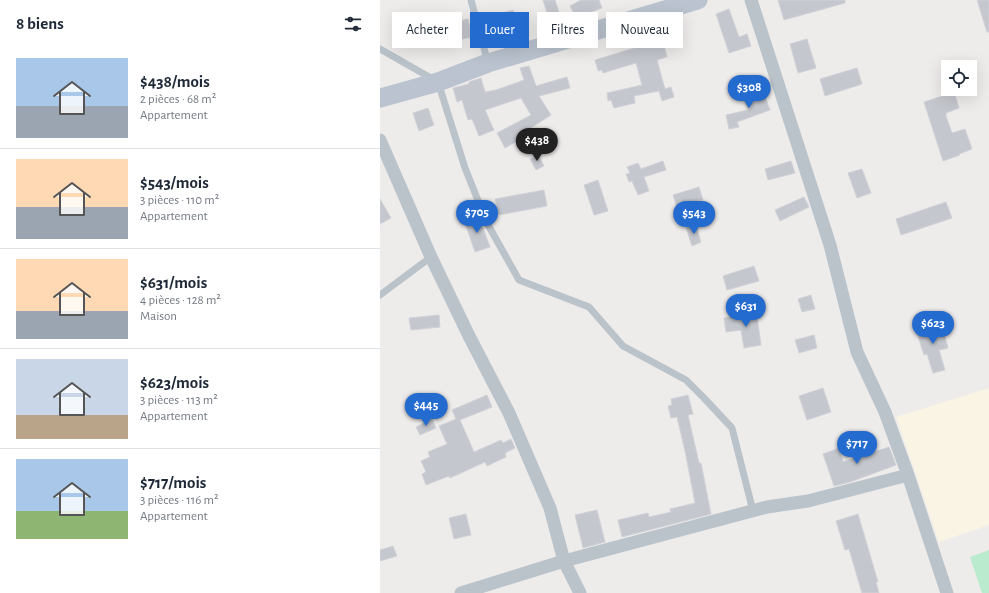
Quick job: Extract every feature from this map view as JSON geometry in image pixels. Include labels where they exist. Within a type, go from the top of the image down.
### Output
[{"type":"main road","points":[[380,98],[438,82],[488,63],[698,0]]},
{"type":"street","points":[[751,0],[830,245],[857,352],[885,412],[947,593]]},
{"type":"street","points":[[380,140],[431,257],[469,336],[509,413],[550,508],[564,561],[580,593]]},
{"type":"street","points":[[461,593],[564,561],[767,507],[808,501],[908,476]]},
{"type":"lane","points":[[471,0],[488,63]]},
{"type":"lane","points":[[380,49],[438,82],[465,168],[484,216],[519,280],[589,307],[623,346],[686,380],[732,428],[753,511]]},
{"type":"lane","points":[[380,295],[431,257]]},
{"type":"shaded area","points":[[989,388],[989,525],[939,542],[896,417]]},
{"type":"green space","points":[[989,550],[989,593],[982,593],[970,557]]},
{"type":"building","points":[[543,0],[555,0],[559,12],[547,12]]},
{"type":"building","points":[[581,0],[599,0],[602,8],[591,12],[573,12],[570,6]]},
{"type":"building","points":[[778,0],[845,0],[845,3],[784,20]]},
{"type":"building","points":[[977,0],[989,0],[989,32],[987,32]]},
{"type":"building","points":[[729,9],[739,37],[747,34],[751,46],[729,53],[716,14]]},
{"type":"building","points":[[468,19],[470,37],[462,39],[462,20]]},
{"type":"building","points":[[807,39],[816,68],[798,73],[790,44]]},
{"type":"building","points":[[635,48],[665,48],[667,57],[657,60],[665,89],[671,87],[674,97],[662,101],[659,91],[634,96],[635,103],[614,108],[611,100],[608,101],[607,93],[642,85],[636,63],[603,73],[602,70],[598,71],[595,60]]},
{"type":"building","points":[[529,66],[536,86],[567,77],[570,88],[539,96],[551,115],[526,131],[528,135],[505,148],[497,133],[531,115],[521,98],[485,110],[494,130],[479,136],[472,119],[468,120],[462,100],[457,102],[453,88],[469,84],[469,82],[481,78],[485,92],[496,90],[524,80],[520,68]]},
{"type":"building","points":[[857,68],[862,84],[825,96],[820,79]]},
{"type":"building","points":[[762,89],[770,110],[737,122],[739,127],[729,129],[726,115],[748,110],[743,96]]},
{"type":"building","points":[[942,96],[955,96],[959,108],[946,113],[946,116],[952,133],[965,129],[972,149],[943,161],[924,102]]},
{"type":"building","points":[[428,108],[434,125],[419,131],[413,113]]},
{"type":"building","points":[[538,155],[544,166],[536,170],[530,159]]},
{"type":"building","points":[[663,161],[666,170],[644,177],[649,191],[638,195],[632,181],[629,182],[626,174],[630,173],[627,167],[638,163],[641,169]]},
{"type":"building","points":[[791,161],[795,173],[768,180],[765,169]]},
{"type":"building","points":[[862,169],[871,193],[857,198],[848,173]]},
{"type":"building","points":[[598,180],[608,211],[594,215],[584,185]]},
{"type":"building","points":[[699,187],[703,200],[677,208],[673,195]]},
{"type":"building","points":[[544,190],[547,206],[499,215],[495,199]]},
{"type":"building","points":[[804,197],[809,207],[780,221],[775,210]]},
{"type":"building","points":[[380,199],[391,218],[380,224]]},
{"type":"building","points":[[946,202],[952,218],[901,235],[896,219]]},
{"type":"building","points":[[478,215],[490,247],[475,252],[464,220]]},
{"type":"building","points":[[696,225],[701,242],[692,246],[686,228]]},
{"type":"building","points":[[754,266],[759,281],[727,290],[723,276]]},
{"type":"building","points":[[811,295],[815,309],[802,312],[798,299]]},
{"type":"building","points":[[756,309],[761,345],[744,348],[741,330],[726,332],[724,318],[748,314],[747,310]]},
{"type":"building","points":[[439,315],[440,327],[411,330],[409,318]]},
{"type":"building","points":[[941,322],[948,348],[939,350],[945,370],[933,373],[927,354],[924,355],[916,330]]},
{"type":"building","points":[[814,335],[817,348],[799,353],[795,340]]},
{"type":"building","points":[[823,388],[831,412],[807,420],[799,396]]},
{"type":"building","points":[[487,395],[492,407],[460,420],[474,452],[501,440],[503,443],[511,439],[515,448],[505,453],[506,457],[487,466],[485,462],[450,478],[449,476],[426,485],[422,474],[426,472],[421,461],[430,457],[428,452],[447,444],[439,426],[456,419],[452,410]]},
{"type":"building","points":[[688,395],[693,414],[688,415],[699,463],[701,463],[711,514],[622,537],[618,520],[648,513],[649,517],[671,512],[670,509],[695,503],[677,417],[671,418],[668,406],[672,405],[671,399]]},
{"type":"building","points":[[432,419],[436,428],[420,435],[416,427]]},
{"type":"building","points":[[889,447],[896,465],[850,482],[834,486],[823,454],[839,448],[843,462]]},
{"type":"building","points":[[597,510],[605,542],[583,548],[575,515]]},
{"type":"building","points":[[466,514],[471,535],[454,539],[449,518]]},
{"type":"building","points":[[858,514],[878,582],[876,582],[879,593],[862,593],[849,549],[845,550],[836,521]]},
{"type":"building","points":[[393,546],[397,556],[380,561],[380,550]]}]
